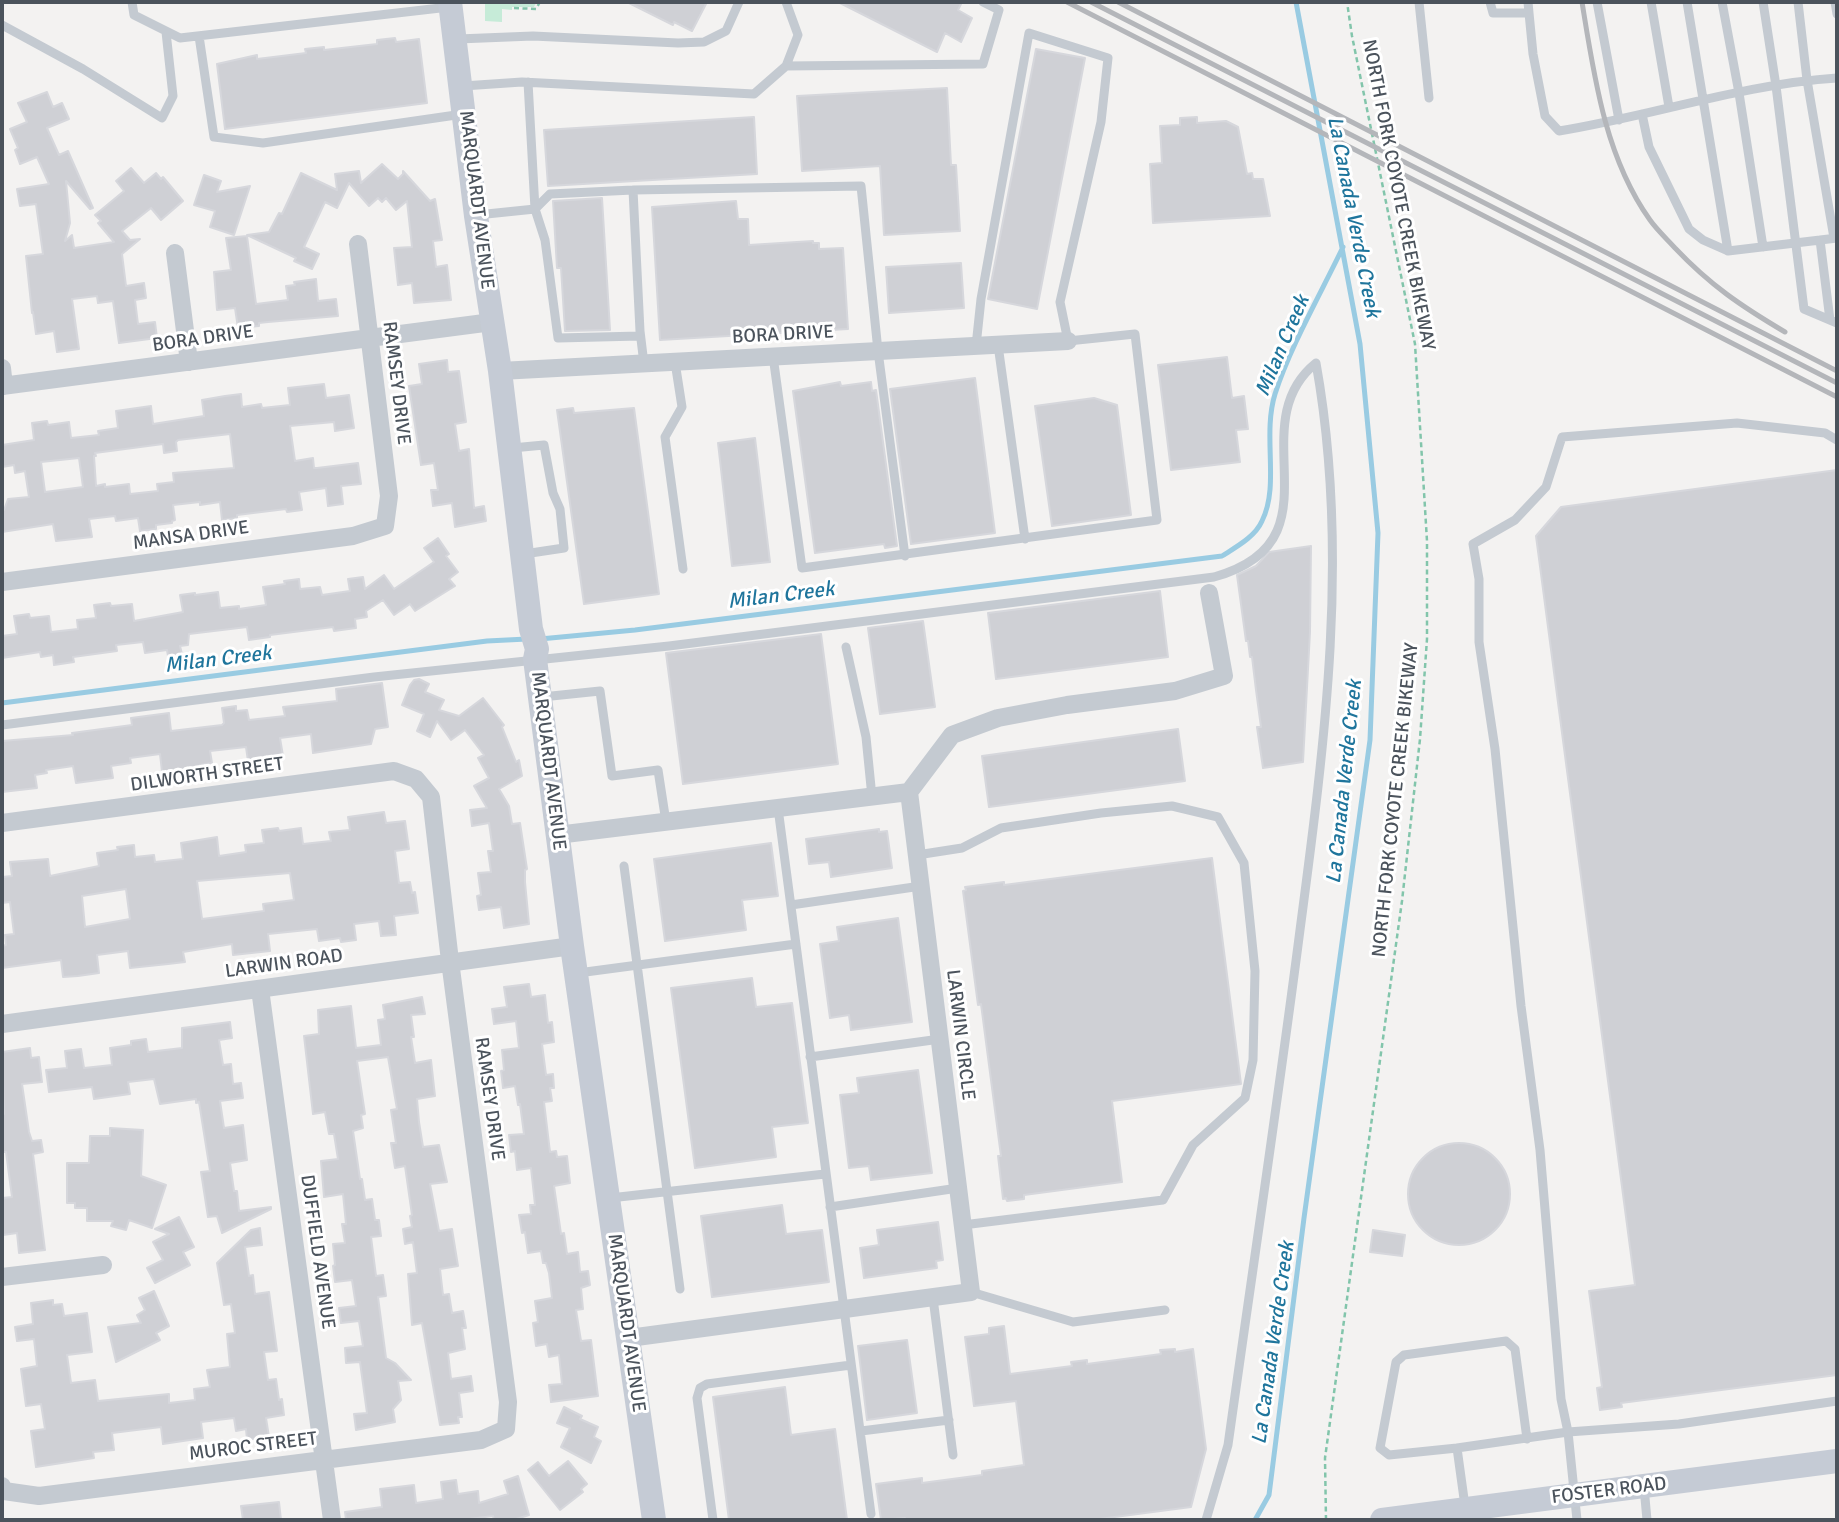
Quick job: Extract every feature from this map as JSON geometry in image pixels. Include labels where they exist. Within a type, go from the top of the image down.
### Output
[{"type":"street","name":"MARQUARDT AVENUE","points":[[451,4],[476,216],[510,449],[557,835],[654,1520]]},
{"type":"street","name":"RAMSEY DRIVE","points":[[358,244],[389,496],[385,526]]},
{"type":"street","points":[[175,253],[189,362]]},
{"type":"street","name":"BORA DRIVE","points":[[3,386],[492,322]]},
{"type":"street","name":"BORA DRIVE","points":[[500,371],[1068,341]]},
{"type":"street","points":[[2,368],[3,386]]},
{"type":"street","name":"MANSA DRIVE","points":[[2,582],[353,536],[385,526]]},
{"type":"street","points":[[557,835],[909,792],[952,735],[975,726],[998,718],[1067,705],[1175,691],[1224,676],[1209,593]]},
{"type":"street","name":"DILWORTH STREET","points":[[2,823],[394,771],[416,779]]},
{"type":"street","name":"RAMSEY DRIVE","points":[[416,779],[431,797],[508,1402],[506,1429]]},
{"type":"street","name":"LARWIN CIRCLE","points":[[909,792],[971,1292]]},
{"type":"street","name":"LARWIN ROAD","points":[[2,1024],[572,946]]},
{"type":"street","name":"DUFFIELD AVENUE","points":[[260,989],[332,1520]]},
{"type":"street","points":[[2,1277],[103,1265]]},
{"type":"street","points":[[629,1338],[971,1292]]},
{"type":"street","name":"MUROC STREET","points":[[3,1488],[39,1496],[481,1440],[506,1429]]},
{"type":"street","name":"FOSTER ROAD","points":[[1381,1520],[1837,1461]]},
{"type":"lane","points":[[132,2],[134,15],[180,38],[451,4]]},
{"type":"lane","points":[[455,39],[533,36],[704,42],[726,31],[739,2]]},
{"type":"lane","points":[[461,86],[528,82],[754,94],[786,66],[799,36],[786,2]]},
{"type":"lane","points":[[786,66],[983,64],[999,10],[984,2]]},
{"type":"lane","points":[[1419,2],[1429,98]]},
{"type":"lane","points":[[1490,2],[1493,13],[1529,13]]},
{"type":"lane","points":[[1528,2],[1533,54],[1545,116],[1559,131],[1807,80],[1837,78]]},
{"type":"lane","points":[[1597,2],[1619,120]]},
{"type":"lane","points":[[1651,2],[1670,107]]},
{"type":"lane","points":[[1687,2],[1728,251]]},
{"type":"lane","points":[[1722,2],[1740,93],[1763,247]]},
{"type":"lane","points":[[1763,2],[1804,309],[1834,322]]},
{"type":"lane","points":[[1642,114],[1649,147],[1689,229],[1703,240],[1728,251],[1836,238],[1807,80],[1798,2]]},
{"type":"lane","points":[[1835,2],[1837,14]]},
{"type":"lane","points":[[2,25],[83,69],[162,118],[173,96],[166,32]]},
{"type":"lane","points":[[773,356],[802,568],[1157,520],[1135,334],[1068,341],[1060,302],[1101,122],[1108,58],[1029,33],[981,299],[976,346]]},
{"type":"lane","points":[[199,36],[214,137],[263,143],[464,114]]},
{"type":"lane","points":[[528,82],[535,209],[545,240],[558,338],[640,336]]},
{"type":"lane","points":[[476,216],[535,209],[550,194],[862,186],[878,351],[905,556]]},
{"type":"lane","points":[[633,190],[643,364]]},
{"type":"lane","points":[[1820,240],[1834,322]]},
{"type":"lane","points":[[998,345],[1025,539]]},
{"type":"lane","points":[[676,362],[682,407],[665,438],[683,569]]},
{"type":"lane","points":[[2,725],[534,646],[669,646],[1214,577],[1237,570],[1255,559],[1271,543],[1282,522],[1283,448],[1288,408],[1303,374],[1316,363],[1327,434],[1334,568],[1331,654],[1319,783],[1228,1445],[1206,1520]]},
{"type":"lane","points":[[1577,1520],[1568,1432],[1561,1399],[1550,1245],[1521,1006],[1495,749],[1479,642],[1479,579],[1473,544],[1516,520],[1546,487],[1562,437],[1737,423],[1825,433],[1837,440]]},
{"type":"lane","points":[[510,449],[544,445],[553,493],[560,509],[564,548],[522,555]]},
{"type":"lane","points":[[846,647],[866,737],[872,797]]},
{"type":"lane","points":[[539,697],[600,691],[612,776],[658,770],[666,822]]},
{"type":"lane","points":[[917,855],[962,848],[1001,828],[1172,806],[1218,817],[1244,863],[1255,971],[1253,1060],[1245,1098],[1193,1145],[1163,1200],[963,1225]]},
{"type":"lane","points":[[778,808],[871,1514]]},
{"type":"lane","points":[[624,866],[680,1289]]},
{"type":"lane","points":[[791,905],[920,886]]},
{"type":"lane","points":[[576,974],[796,944]]},
{"type":"lane","points":[[810,1057],[940,1039]]},
{"type":"lane","points":[[608,1198],[825,1174]]},
{"type":"lane","points":[[830,1207],[958,1188]]},
{"type":"lane","points":[[971,1292],[1073,1322],[1165,1310]]},
{"type":"lane","points":[[933,1298],[953,1455]]},
{"type":"lane","points":[[1527,1439],[1515,1349],[1506,1341],[1404,1355],[1396,1362],[1380,1448],[1389,1455],[1457,1448],[1527,1439],[1568,1432],[1679,1424],[1837,1401]]},
{"type":"lane","points":[[713,1520],[697,1398],[700,1388],[707,1384],[851,1365]]},
{"type":"lane","points":[[861,1431],[949,1420]]},
{"type":"lane","points":[[1457,1448],[1466,1509]]},
{"type":"lane","points":[[1644,1486],[1647,1520]]},
{"type":"path","points":[[514,8],[536,9],[540,2]]},
{"type":"path","name":"NORTH FORK COYOTE CREEK BIKEWAY","points":[[1326,1520],[1325,1458],[1402,901],[1420,739],[1427,639],[1427,541],[1415,344],[1347,2]]},
{"type":"green space","points":[[485,3],[536,3],[534,7],[502,9],[502,22],[485,21]]},
{"type":"building","points":[[627,2],[707,2],[692,31],[674,22],[673,25]]},
{"type":"building","points":[[838,2],[962,2],[958,10],[972,18],[961,42],[945,33],[937,52]]},
{"type":"building","points":[[395,38],[396,42],[419,39],[427,103],[225,129],[217,64],[257,55],[257,59],[306,53],[305,49],[324,47],[324,50],[377,44],[377,40]]},
{"type":"building","points":[[1036,49],[1085,58],[1037,309],[988,299]]},
{"type":"building","points":[[947,88],[951,165],[956,165],[960,231],[884,235],[880,166],[802,171],[797,96]]},
{"type":"building","points":[[47,92],[53,107],[62,103],[69,119],[47,128],[59,155],[68,151],[93,208],[90,209],[66,181],[70,223],[65,241],[72,235],[74,248],[114,242],[98,223],[101,221],[95,215],[124,191],[116,181],[131,168],[144,183],[156,173],[161,179],[163,177],[183,201],[161,220],[151,208],[122,231],[130,240],[140,239],[122,254],[126,286],[144,283],[146,298],[135,300],[138,324],[155,322],[157,338],[119,343],[113,301],[98,303],[97,296],[72,299],[79,349],[57,352],[54,331],[36,334],[26,256],[43,254],[36,204],[20,206],[17,189],[49,184],[37,157],[20,164],[15,150],[18,148],[10,129],[27,122],[18,103]]},
{"type":"building","points":[[754,117],[757,174],[548,186],[544,130]]},
{"type":"building","points":[[1197,117],[1197,123],[1226,121],[1238,127],[1247,174],[1252,173],[1253,179],[1263,179],[1270,216],[1153,223],[1150,164],[1162,163],[1160,126],[1180,125],[1180,118]]},
{"type":"building","points":[[382,164],[398,179],[403,171],[430,201],[435,199],[442,240],[433,241],[436,267],[447,265],[451,300],[414,303],[412,283],[398,285],[394,248],[412,247],[407,201],[396,210],[386,198],[382,202],[378,198],[369,206],[349,183],[337,208],[325,202],[304,247],[319,254],[312,269],[294,261],[296,258],[247,235],[269,232],[279,213],[282,214],[301,173],[337,190],[335,174],[359,171],[361,183]]},
{"type":"building","points":[[204,175],[221,181],[217,192],[250,186],[234,235],[210,227],[215,211],[194,205]]},
{"type":"building","points":[[602,198],[610,330],[565,331],[561,268],[557,268],[553,201]]},
{"type":"building","points":[[736,201],[738,219],[748,219],[749,245],[813,241],[819,243],[819,249],[843,248],[848,329],[660,340],[652,207]]},
{"type":"building","points":[[247,236],[256,304],[288,300],[286,286],[316,279],[318,301],[336,299],[338,316],[259,323],[259,326],[238,328],[235,308],[217,310],[214,272],[231,270],[226,238]]},
{"type":"building","points":[[961,263],[964,308],[889,313],[886,267]]},
{"type":"building","points":[[1227,357],[1232,398],[1244,396],[1248,429],[1236,430],[1240,462],[1171,470],[1158,365]]},
{"type":"building","points":[[447,360],[448,372],[459,371],[466,422],[455,424],[459,451],[469,449],[474,508],[484,506],[486,521],[455,527],[452,503],[433,506],[431,490],[438,490],[434,463],[421,465],[409,386],[422,384],[419,364]]},
{"type":"building","points":[[975,378],[995,533],[911,544],[890,389]]},
{"type":"building","points":[[840,382],[841,386],[871,382],[872,391],[876,390],[897,546],[885,548],[884,544],[815,553],[793,391]]},
{"type":"building","points":[[324,384],[326,398],[349,395],[354,428],[335,431],[334,422],[290,426],[295,461],[313,458],[314,468],[358,463],[361,484],[341,486],[343,504],[328,506],[326,488],[299,492],[302,510],[287,512],[286,509],[237,515],[237,518],[222,520],[220,502],[200,505],[200,502],[173,505],[175,520],[172,523],[156,525],[156,529],[140,531],[138,518],[116,521],[115,516],[89,519],[92,537],[56,541],[53,524],[2,532],[2,510],[8,499],[29,497],[25,471],[15,473],[14,465],[2,467],[2,445],[34,440],[32,423],[47,421],[48,425],[69,422],[71,438],[99,435],[98,431],[118,428],[116,411],[151,406],[153,424],[204,416],[202,400],[225,396],[241,394],[242,407],[261,404],[262,408],[290,405],[288,388]],"holes":[[[230,434],[234,468],[173,473],[174,482],[157,484],[158,491],[130,494],[129,484],[96,486],[95,453],[163,444],[164,453],[177,451],[178,440]],[[79,458],[83,487],[45,492],[41,462]]]},
{"type":"building","points":[[1094,398],[1117,405],[1131,515],[1052,526],[1035,406]]},
{"type":"building","points":[[573,408],[574,413],[634,408],[659,594],[584,604],[557,410]]},
{"type":"building","points":[[755,438],[770,562],[732,566],[718,443]]},
{"type":"building","points":[[1837,470],[1837,1375],[1621,1403],[1622,1407],[1600,1410],[1597,1388],[1602,1387],[1589,1291],[1635,1285],[1536,536],[1561,507]]},
{"type":"building","points":[[438,538],[449,554],[446,556],[458,572],[449,579],[455,586],[415,611],[410,604],[394,615],[383,600],[366,611],[367,617],[355,619],[356,628],[334,631],[333,627],[249,640],[247,627],[189,634],[188,645],[180,646],[182,654],[168,656],[167,650],[145,653],[143,642],[116,645],[117,651],[73,657],[74,662],[54,665],[53,655],[41,657],[40,652],[2,658],[2,636],[17,634],[14,616],[49,616],[51,632],[78,629],[77,620],[96,618],[94,605],[132,604],[134,621],[183,612],[180,595],[195,593],[218,592],[220,608],[239,606],[239,609],[266,605],[263,587],[299,579],[300,589],[320,587],[322,595],[350,591],[348,579],[363,577],[365,589],[384,575],[394,589],[434,562],[424,548]]},
{"type":"building","points":[[1311,546],[1310,632],[1303,762],[1263,768],[1252,657],[1246,641],[1237,575],[1256,566],[1269,552]]},
{"type":"building","points":[[1160,591],[1168,657],[996,679],[988,613]]},
{"type":"building","points":[[923,621],[935,707],[880,714],[868,628]]},
{"type":"building","points":[[821,634],[838,764],[683,784],[666,653]]},
{"type":"building","points":[[419,679],[429,684],[425,692],[444,700],[439,710],[459,716],[483,698],[504,725],[502,727],[516,762],[519,760],[522,776],[499,789],[509,806],[512,824],[520,823],[527,869],[525,882],[529,924],[504,928],[501,907],[479,910],[477,896],[481,895],[478,873],[491,872],[488,851],[493,851],[489,823],[472,826],[470,810],[487,808],[474,786],[489,778],[478,758],[484,755],[465,730],[451,740],[437,721],[430,737],[417,731],[424,714],[402,705],[410,685]]},
{"type":"building","points":[[382,683],[388,727],[375,729],[371,744],[313,753],[311,734],[280,738],[283,756],[248,761],[246,747],[210,751],[212,763],[162,772],[160,754],[130,758],[131,763],[111,766],[113,778],[76,783],[73,766],[46,770],[47,773],[35,775],[37,788],[2,792],[2,741],[73,735],[72,733],[132,725],[131,718],[169,713],[171,731],[222,725],[222,708],[236,706],[236,711],[247,710],[249,720],[285,716],[283,707],[337,701],[336,689]]},
{"type":"building","points":[[1178,729],[1185,781],[989,807],[982,756]]},
{"type":"building","points":[[384,812],[386,823],[405,821],[409,849],[395,851],[399,883],[410,882],[412,893],[415,892],[418,913],[394,916],[396,935],[381,936],[379,921],[354,924],[356,940],[341,942],[340,938],[319,941],[317,929],[268,934],[270,951],[233,955],[232,944],[183,952],[185,962],[130,968],[128,951],[97,955],[99,973],[78,976],[63,977],[61,960],[2,968],[5,935],[14,934],[10,902],[2,903],[2,877],[12,876],[10,862],[48,859],[50,876],[99,866],[97,853],[118,850],[117,847],[134,845],[135,857],[154,855],[155,862],[183,859],[181,843],[217,837],[219,856],[246,852],[245,845],[264,843],[262,830],[301,828],[303,844],[331,841],[329,832],[350,830],[348,817]],"holes":[[[290,873],[294,900],[263,904],[264,911],[202,919],[197,881]],[[126,889],[130,919],[85,927],[82,896]]]},
{"type":"building","points":[[879,829],[879,832],[887,831],[892,868],[831,877],[829,862],[809,864],[806,839]]},
{"type":"building","points":[[771,843],[778,896],[742,900],[746,930],[665,941],[654,859]]},
{"type":"building","points":[[1212,858],[1241,1084],[1112,1101],[1122,1182],[1024,1195],[1024,1199],[1003,1199],[998,1156],[1001,1156],[981,1004],[978,1005],[963,891],[966,890],[965,887],[1004,882],[1004,885]]},
{"type":"building","points":[[898,918],[912,1022],[851,1030],[849,1015],[830,1018],[820,944],[839,941],[837,927]]},
{"type":"building","points":[[752,978],[756,1007],[792,1003],[808,1123],[772,1127],[776,1157],[695,1168],[671,988]]},
{"type":"building","points":[[529,984],[531,997],[545,995],[548,1023],[552,1022],[554,1042],[542,1044],[546,1075],[553,1074],[554,1088],[550,1088],[552,1101],[544,1102],[550,1152],[556,1151],[557,1157],[567,1156],[570,1183],[554,1186],[561,1234],[564,1233],[567,1254],[578,1252],[580,1272],[588,1271],[590,1285],[581,1288],[583,1309],[576,1310],[581,1341],[591,1340],[598,1396],[551,1402],[549,1385],[562,1384],[559,1355],[549,1357],[547,1344],[536,1346],[533,1323],[538,1322],[535,1301],[552,1298],[549,1273],[546,1263],[543,1263],[541,1251],[528,1253],[525,1232],[522,1233],[519,1215],[531,1214],[530,1205],[535,1205],[531,1168],[517,1170],[515,1151],[511,1152],[509,1135],[524,1134],[515,1086],[503,1088],[501,1071],[504,1070],[502,1050],[519,1048],[516,1021],[494,1024],[492,1009],[507,1007],[504,987]]},
{"type":"building","points":[[422,997],[425,1014],[411,1015],[414,1037],[411,1037],[415,1063],[431,1060],[435,1096],[417,1099],[419,1122],[423,1147],[439,1145],[447,1182],[430,1184],[439,1231],[452,1229],[458,1266],[440,1269],[443,1295],[449,1294],[452,1313],[463,1311],[466,1328],[462,1328],[465,1349],[448,1353],[451,1379],[471,1376],[473,1391],[459,1393],[462,1417],[458,1417],[459,1423],[440,1425],[422,1323],[412,1325],[408,1274],[417,1273],[413,1242],[405,1244],[403,1229],[412,1227],[412,1215],[405,1166],[395,1168],[391,1143],[396,1143],[391,1110],[397,1109],[388,1057],[357,1061],[365,1114],[361,1115],[363,1128],[353,1131],[365,1200],[372,1199],[375,1220],[379,1220],[381,1236],[371,1237],[376,1276],[383,1275],[386,1296],[378,1297],[386,1358],[395,1363],[411,1380],[398,1381],[401,1400],[393,1409],[395,1422],[356,1430],[354,1414],[367,1413],[360,1362],[346,1363],[345,1348],[363,1346],[359,1321],[341,1323],[339,1308],[356,1306],[352,1280],[335,1282],[333,1266],[333,1244],[345,1243],[342,1224],[346,1224],[343,1194],[324,1197],[321,1161],[338,1159],[334,1134],[329,1134],[325,1112],[313,1114],[304,1036],[319,1034],[318,1010],[351,1006],[356,1048],[381,1045],[378,1020],[385,1019],[383,1005]]},
{"type":"building","points":[[230,1022],[232,1038],[219,1040],[223,1065],[231,1064],[233,1084],[241,1083],[243,1098],[220,1101],[224,1128],[243,1125],[247,1160],[230,1163],[234,1191],[237,1191],[239,1211],[271,1209],[222,1233],[217,1216],[208,1217],[201,1172],[210,1171],[199,1102],[196,1103],[196,1099],[160,1104],[154,1079],[128,1082],[130,1094],[94,1099],[92,1087],[49,1092],[46,1070],[67,1068],[65,1051],[81,1049],[84,1068],[112,1065],[110,1048],[131,1045],[131,1041],[146,1039],[148,1052],[182,1048],[182,1028]]},
{"type":"building","points":[[30,1048],[31,1058],[39,1057],[42,1082],[22,1084],[29,1132],[32,1141],[41,1140],[43,1152],[33,1154],[45,1250],[19,1253],[17,1233],[3,1235],[2,1226],[2,1198],[12,1197],[6,1152],[2,1152],[2,1052]]},
{"type":"building","points":[[918,1070],[932,1173],[871,1180],[869,1166],[849,1168],[840,1095],[859,1093],[857,1078]]},
{"type":"building","points":[[110,1128],[143,1130],[141,1176],[166,1185],[152,1228],[129,1220],[126,1230],[111,1226],[113,1221],[87,1221],[87,1208],[75,1208],[75,1203],[67,1203],[67,1163],[89,1163],[90,1136],[110,1136]]},
{"type":"building","points":[[1459,1143],[1478,1147],[1495,1158],[1506,1175],[1510,1194],[1506,1213],[1495,1230],[1478,1241],[1459,1245],[1440,1241],[1423,1230],[1412,1213],[1408,1194],[1412,1175],[1423,1158],[1440,1147]]},
{"type":"building","points":[[782,1205],[786,1234],[822,1230],[829,1282],[712,1297],[701,1216]]},
{"type":"building","points":[[179,1217],[194,1247],[183,1252],[190,1265],[155,1283],[147,1268],[163,1260],[153,1242],[169,1234],[155,1229]]},
{"type":"building","points":[[938,1222],[943,1260],[936,1261],[937,1268],[864,1278],[860,1248],[879,1245],[877,1230]]},
{"type":"building","points":[[260,1228],[262,1245],[245,1247],[249,1276],[253,1275],[255,1294],[269,1292],[277,1351],[264,1352],[268,1380],[276,1379],[284,1415],[266,1418],[269,1437],[247,1440],[246,1429],[236,1431],[234,1418],[201,1422],[203,1438],[163,1444],[161,1427],[112,1433],[114,1450],[93,1452],[94,1458],[36,1467],[31,1431],[45,1429],[41,1404],[26,1406],[21,1369],[37,1366],[34,1339],[17,1341],[15,1327],[33,1324],[31,1303],[53,1300],[53,1305],[62,1304],[64,1316],[87,1313],[92,1352],[67,1355],[71,1383],[95,1380],[98,1401],[169,1394],[169,1403],[195,1400],[194,1389],[210,1387],[207,1370],[230,1367],[227,1334],[235,1333],[231,1304],[224,1305],[217,1263],[251,1230]]},
{"type":"building","points":[[1373,1230],[1405,1235],[1402,1256],[1370,1252]]},
{"type":"building","points":[[154,1291],[169,1326],[156,1333],[160,1340],[116,1362],[108,1327],[141,1323],[137,1315],[145,1310],[139,1298]]},
{"type":"building","points":[[1004,1326],[1010,1374],[1072,1366],[1071,1362],[1087,1360],[1087,1364],[1161,1354],[1160,1350],[1175,1349],[1175,1352],[1193,1349],[1206,1449],[1191,1507],[1092,1520],[881,1520],[876,1484],[922,1478],[922,1483],[982,1475],[982,1471],[1024,1465],[1016,1401],[974,1406],[965,1337],[989,1334],[989,1328]]},
{"type":"building","points":[[907,1340],[917,1413],[867,1420],[858,1346]]},
{"type":"building","points":[[785,1387],[791,1435],[835,1429],[847,1520],[729,1520],[713,1397]]},
{"type":"building","points":[[564,1407],[582,1416],[580,1419],[598,1427],[594,1437],[601,1441],[591,1463],[561,1447],[570,1428],[557,1423]]},
{"type":"building","points":[[568,1461],[587,1484],[581,1489],[583,1492],[560,1510],[528,1470],[538,1462],[549,1476]]},
{"type":"building","points":[[518,1476],[529,1515],[513,1520],[494,1520],[493,1516],[461,1520],[346,1520],[345,1512],[382,1507],[380,1489],[414,1485],[416,1503],[443,1499],[441,1482],[456,1480],[458,1494],[478,1491],[479,1503],[508,1494],[504,1481]]},
{"type":"building","points":[[279,1502],[281,1520],[243,1520],[241,1506]]},
{"type":"waterway","name":"La Canada Verde Creek","points":[[1255,1520],[1269,1495],[1370,740],[1378,533],[1360,344],[1296,2]]},
{"type":"waterway","name":"Milan Creek","points":[[540,639],[635,630],[1222,556],[1250,537],[1262,521],[1270,492],[1270,426],[1275,394],[1297,339],[1343,247]]},
{"type":"waterway","name":"Milan Creek","points":[[2,703],[487,641],[527,639]]},
{"type":"railway","points":[[1067,2],[1837,397]]},
{"type":"railway","points":[[1091,2],[1837,383]]},
{"type":"railway","points":[[1118,2],[1837,371]]},
{"type":"railway","points":[[1582,2],[1604,115],[1622,170],[1635,196],[1650,220],[1701,273],[1740,304],[1785,332]]}]
